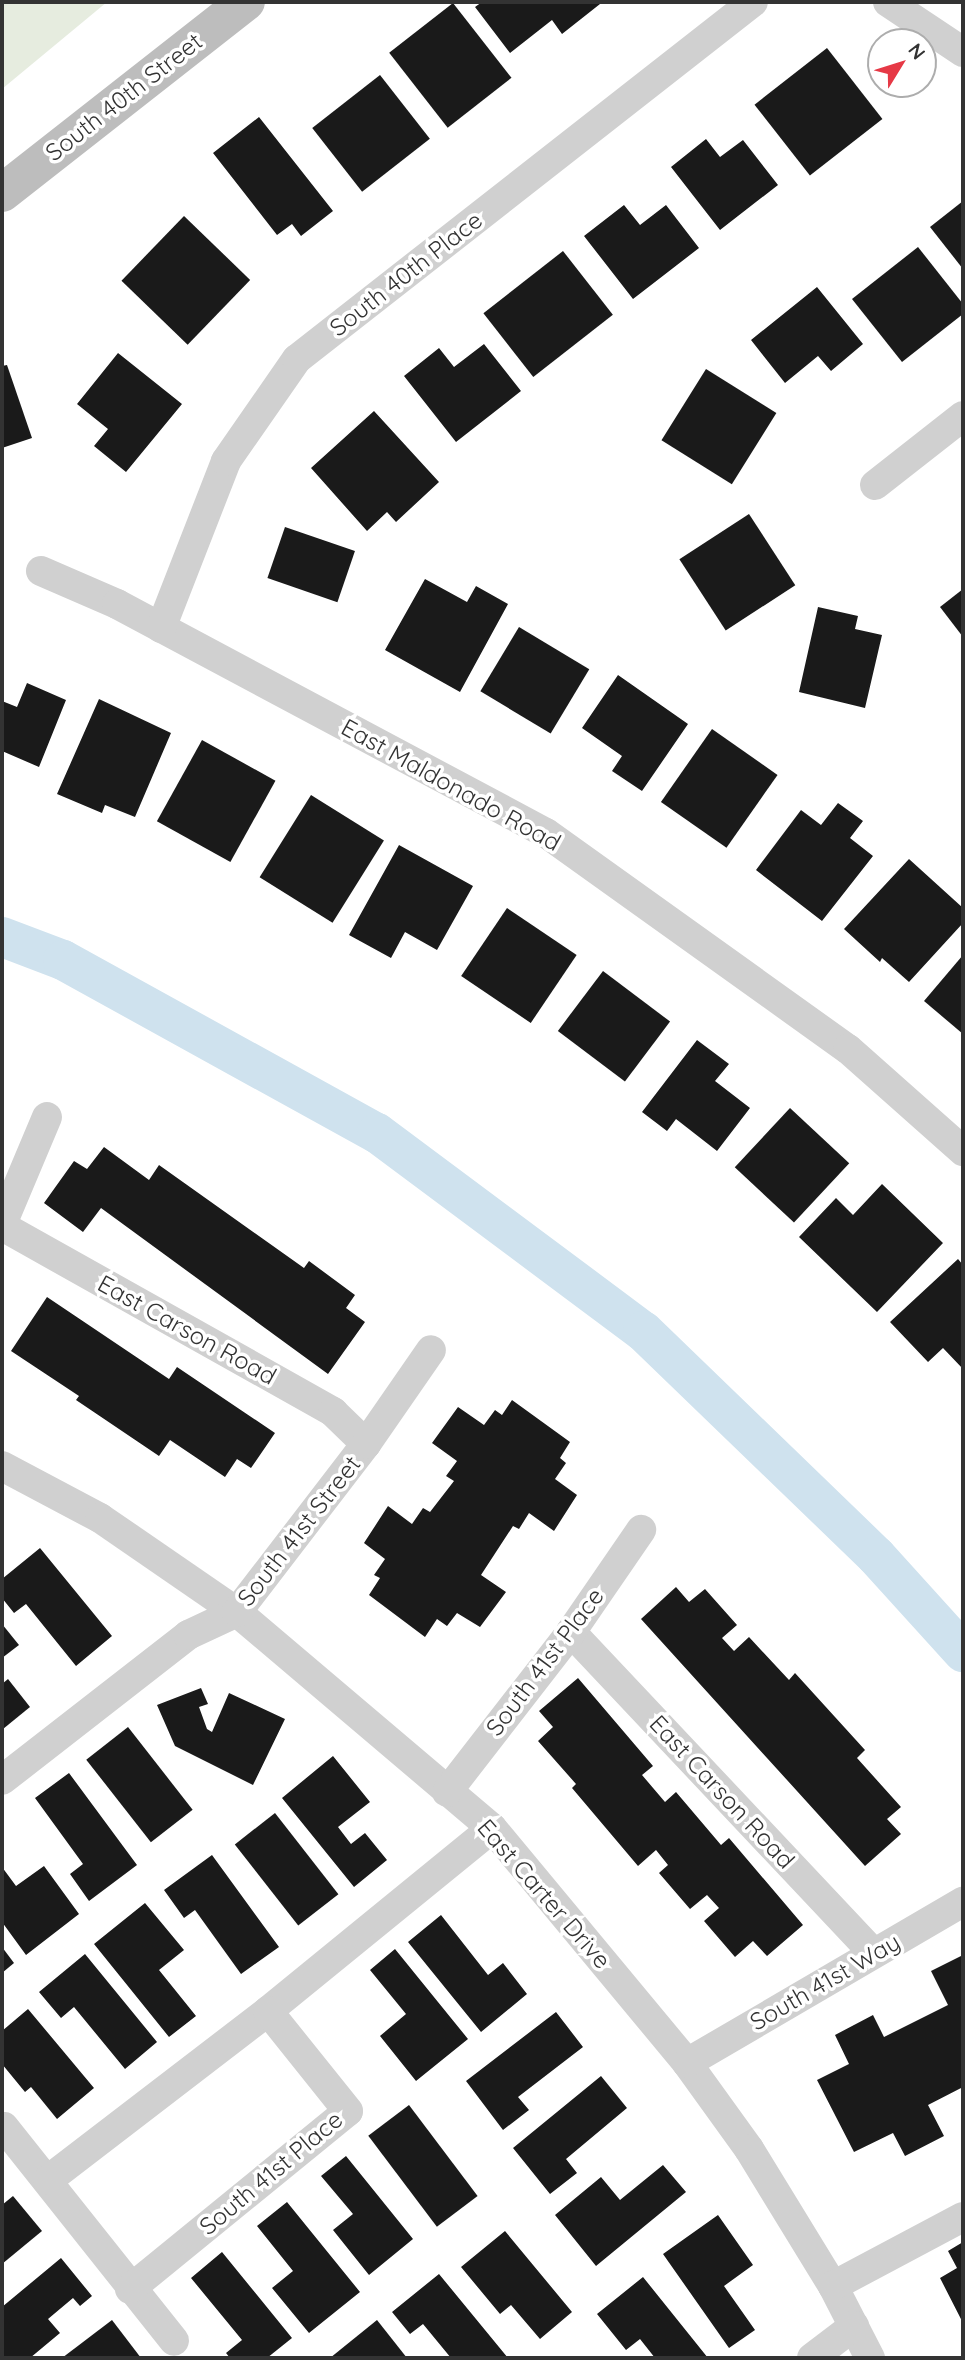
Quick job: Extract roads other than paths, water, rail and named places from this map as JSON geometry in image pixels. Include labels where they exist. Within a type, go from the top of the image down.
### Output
[{"type":"main road","name":"South 40th Street","points":[[2,193],[246,2]]},
{"type":"street","name":"South 40th Place","points":[[161,628],[226,461],[298,359],[753,2]]},
{"type":"street","points":[[888,2],[963,52]]},
{"type":"street","points":[[875,485],[963,416]]},
{"type":"street","name":"East Maldonado Road","points":[[41,571],[161,628],[546,832],[848,1049],[963,1151]]},
{"type":"street","points":[[2,1225],[47,1117]]},
{"type":"street","name":"East Carson Road","points":[[2,1225],[333,1412],[366,1444]]},
{"type":"street","name":"South 41st Street","points":[[2,1780],[188,1635],[237,1612],[366,1444],[431,1350]]},
{"type":"street","name":"East Carter Drive","points":[[2,1466],[100,1518],[237,1612],[492,1828],[687,2063],[749,2149],[833,2286],[870,2358]]},
{"type":"street","name":"South 41st Place","points":[[447,1792],[570,1632],[641,1530]]},
{"type":"street","name":"East Carson Road","points":[[570,1632],[873,1953]]},
{"type":"street","points":[[48,2180],[268,2011],[492,1828]]},
{"type":"street","name":"South 41st Way","points":[[687,2063],[963,1902]]},
{"type":"street","name":"South 41st Place","points":[[130,2289],[348,2111],[268,2011]]},
{"type":"street","points":[[4,2127],[48,2180],[130,2289],[174,2341]]},
{"type":"street","points":[[833,2286],[963,2217]]},
{"type":"street","points":[[812,2358],[854,2326]]},
{"type":"waterway","points":[[2,937],[63,960],[377,1133],[643,1331],[876,1556],[963,1652]]}]
